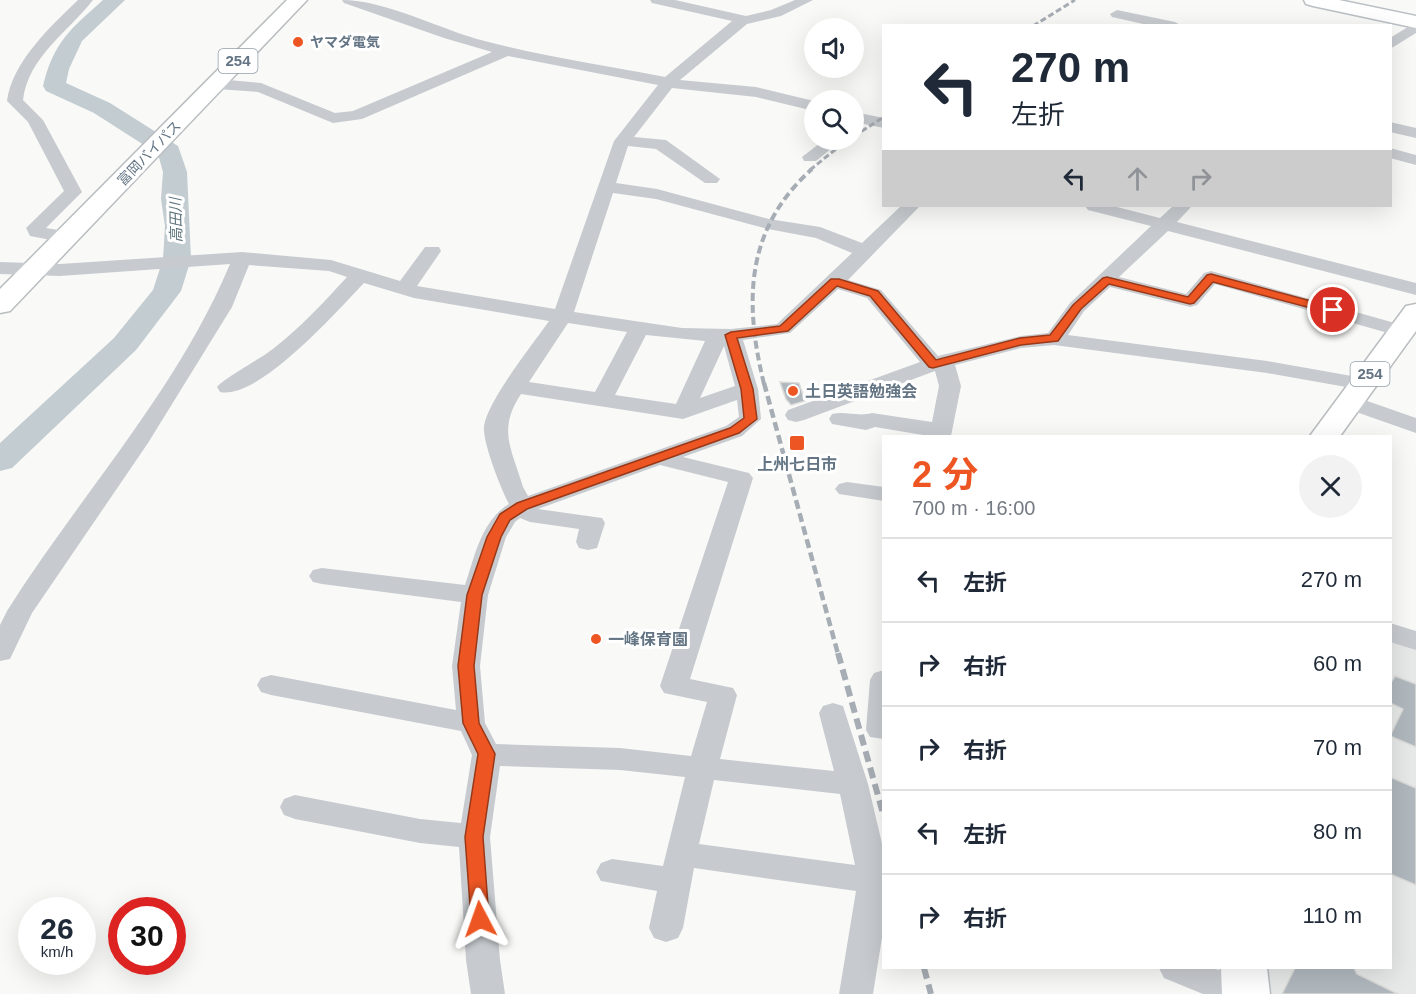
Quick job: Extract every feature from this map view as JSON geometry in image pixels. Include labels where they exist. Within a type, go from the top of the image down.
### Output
[{"type":"main road","name":"富岡バイパス","points":[[0,305],[13,273],[61,231],[175,117],[285,0]]},
{"type":"main road","name":"富岡バイパス","points":[[175,117],[217,84],[298,0]]},
{"type":"main road","points":[[1313,0],[1415,27]]},
{"type":"main road","name":"254","points":[[1326,435],[1409,321]]},
{"type":"main road","points":[[1244,969],[1246,994]]},
{"type":"street","points":[[61,231],[38,232],[35,228],[73,192],[35,120],[15,101],[17,86],[50,36],[86,0]]},
{"type":"street","points":[[350,0],[450,35],[506,51],[691,87],[740,89],[804,104]]},
{"type":"street","points":[[657,0],[745,20]]},
{"type":"street","points":[[588,542],[593,523],[530,515],[522,506],[511,487],[495,428],[500,409],[563,315],[622,141],[669,82],[734,27],[745,20],[776,13],[806,0]]},
{"type":"street","points":[[1106,24],[1136,1]]},
{"type":"street","points":[[1117,14],[1165,24]]},
{"type":"street","points":[[1392,44],[1415,27]]},
{"type":"street","points":[[217,84],[261,88],[333,118],[356,116],[506,51]]},
{"type":"street","points":[[864,121],[882,123]]},
{"type":"street","points":[[1392,127],[1416,133]]},
{"type":"street","points":[[622,141],[660,144],[711,179]]},
{"type":"street","points":[[810,157],[820,150]]},
{"type":"street","points":[[1392,154],[1416,160]]},
{"type":"street","points":[[605,187],[657,194],[768,224],[820,233],[864,251]]},
{"type":"street","points":[[13,273],[235,258],[331,266],[405,289],[464,302],[682,334],[724,335],[783,329],[835,282],[910,207]]},
{"type":"street","points":[[1098,207],[1416,289]]},
{"type":"street","points":[[1054,339],[1077,307],[1182,207]]},
{"type":"street","points":[[405,289],[432,251]]},
{"type":"street","points":[[0,652],[20,611],[137,442],[222,307],[235,258]]},
{"type":"street","points":[[228,387],[247,378],[297,341],[360,275]]},
{"type":"street","points":[[1107,280],[1190,301],[1211,278],[1409,321]]},
{"type":"street","points":[[835,282],[874,294],[938,363],[950,386],[941,433],[872,420],[866,423],[840,419]]},
{"type":"street","points":[[601,400],[640,327]]},
{"type":"street","points":[[488,994],[483,960],[474,837],[487,754],[471,723],[466,666],[475,595],[494,537],[505,517],[522,506],[734,430],[750,419],[747,389],[724,335]]},
{"type":"street","points":[[683,412],[724,335]]},
{"type":"street","points":[[796,415],[938,363],[1020,342],[1054,339],[1267,367],[1357,393],[1416,426]]},
{"type":"street","points":[[515,387],[683,412],[747,389]]},
{"type":"street","points":[[659,458],[741,478],[674,686],[723,695],[701,769],[666,928]]},
{"type":"street","points":[[847,489],[882,494]]},
{"type":"street","points":[[322,576],[475,595]]},
{"type":"street","points":[[1392,633],[1416,640]]},
{"type":"street","points":[[271,685],[471,723]]},
{"type":"street","points":[[880,730],[882,705]]},
{"type":"street","points":[[833,713],[879,880],[856,994]]},
{"type":"street","points":[[487,754],[620,759],[853,784]]},
{"type":"street","points":[[295,807],[420,831],[474,837]]},
{"type":"street","points":[[612,872],[678,867],[879,880]]},
{"type":"street","points":[[1178,969],[1226,988],[1232,994]]},
{"type":"shaded area","points":[[1392,639],[1416,648],[1416,994],[1255,994],[1254,969],[1392,969]]},
{"type":"building","name":"土日英語勉強会","points":[[780,382],[799,383],[805,401],[791,405],[786,399]]},
{"type":"building","points":[[1395,676],[1416,684],[1416,747],[1392,737],[1392,732],[1403,709],[1392,704],[1392,681]]},
{"type":"building","points":[[1392,778],[1416,788],[1416,885],[1392,875]]},
{"type":"building","points":[[1294,969],[1354,969],[1357,974],[1398,994],[1282,994]]},
{"type":"waterway","name":"高田川","points":[[0,461],[125,344],[167,291],[177,259],[175,172],[169,151],[102,108],[54,86],[58,69],[73,38],[115,0]]},
{"type":"railway","points":[[1036,24],[1075,0]]},
{"type":"railway","points":[[864,130],[882,118]]},
{"type":"railway","points":[[810,170],[835,150]]},
{"type":"railway","points":[[764,384],[754,324],[755,268],[762,242],[773,216],[790,192],[812,169]]},
{"type":"railway","points":[[764,383],[838,654]]},
{"type":"railway","points":[[838,653],[882,810]]},
{"type":"railway","points":[[924,969],[931,994]]},
{"type":"place","name":"ヤマダ電気","points":[[298,42]]},
{"type":"place","name":"土日英語勉強会","points":[[793,391]]},
{"type":"place","name":"上州七日市","points":[[797,443]]},
{"type":"place","name":"一峰保育園","points":[[596,639]]},
{"type":"route","points":[[480,919],[474,837],[487,754],[471,723],[466,666],[475,595],[494,537],[505,517],[522,506],[734,430],[750,419],[747,389],[731,335],[783,329],[835,282],[874,294],[933,364],[1037,338],[1054,339],[1077,307],[1107,280],[1190,301],[1211,278],[1333,310]]}]
